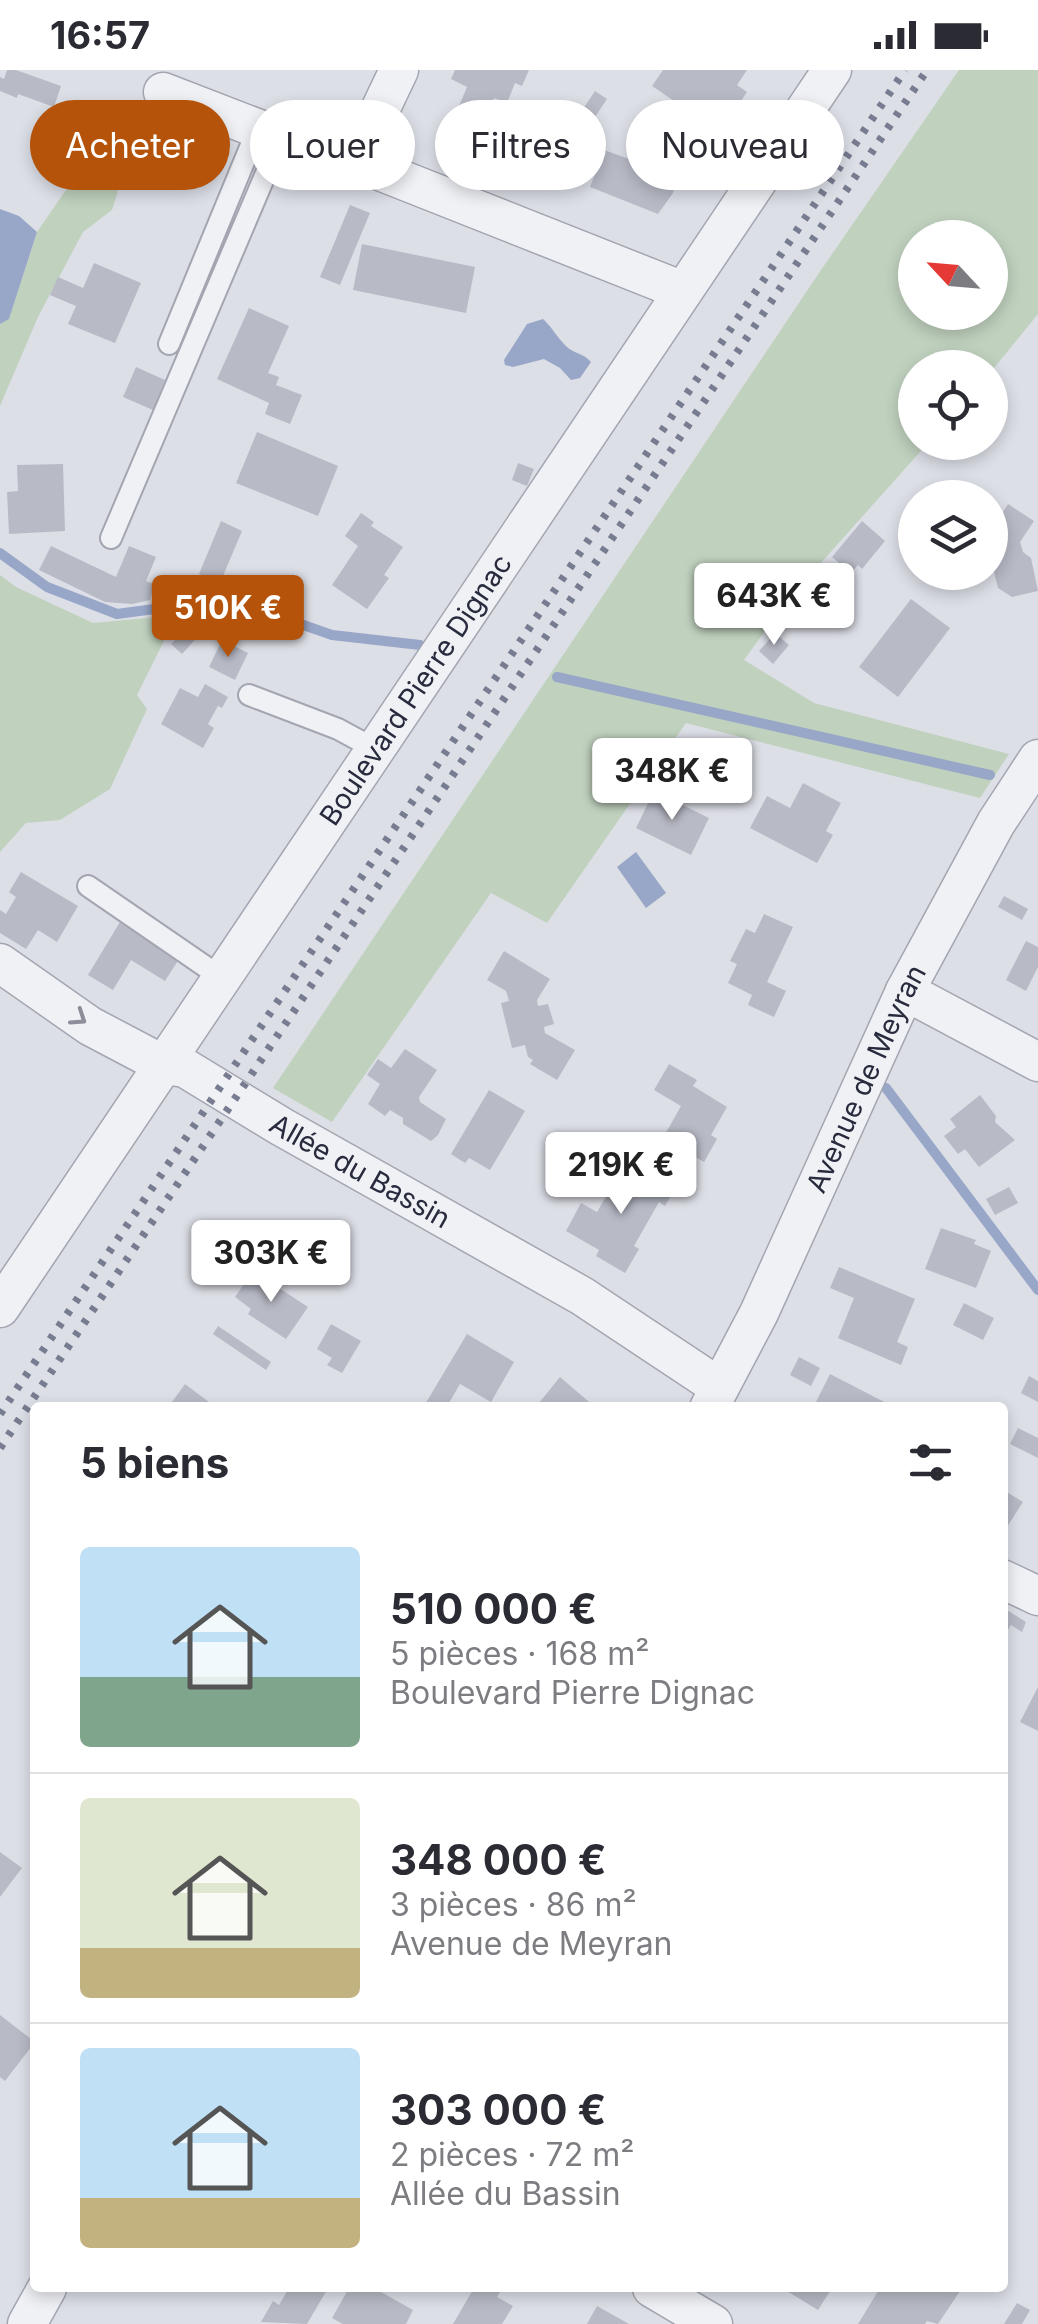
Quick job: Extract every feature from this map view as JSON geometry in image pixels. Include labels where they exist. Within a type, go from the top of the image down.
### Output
[{"type":"street","points":[[384,100],[398,70]]},
{"type":"street","name":"Boulevard Pierre Dignac","points":[[0,1308],[832,70]]},
{"type":"street","points":[[163,92],[250,125]]},
{"type":"street","points":[[415,185],[683,292]]},
{"type":"street","name":"Avenue de Meyran","points":[[716,1401],[905,991],[996,823],[1038,760]]},
{"type":"street","name":"Allée du Bassin","points":[[0,963],[90,1026],[164,1065],[186,1068],[282,1127],[582,1296],[716,1401]]},
{"type":"street","points":[[905,991],[1038,1062]]},
{"type":"street","points":[[1008,1582],[1038,1596]]},
{"type":"street","points":[[26,2324],[46,2292]]},
{"type":"street","points":[[659,2292],[714,2324]]},
{"type":"lane","points":[[169,344],[250,175]]},
{"type":"lane","points":[[112,538],[250,184]]},
{"type":"lane","points":[[249,695],[338,729],[376,749]]},
{"type":"lane","points":[[88,886],[222,978]]},
{"type":"green space","points":[[959,70],[1038,70],[1038,314],[1008,351],[898,350],[898,460],[913,460],[786,602],[744,660],[814,703],[1009,754],[980,798],[686,723],[547,923],[491,893],[332,1122],[273,1088]]},
{"type":"green space","points":[[66,190],[118,190],[112,210],[83,232],[38,317],[0,406],[0,324],[9,319],[37,232]]},
{"type":"green space","points":[[0,575],[16,587],[93,623],[177,615],[137,695],[147,709],[110,789],[60,820],[26,823],[0,852]]},
{"type":"water","points":[[0,209],[19,216],[37,232],[9,319],[0,324]]},
{"type":"water","points":[[543,319],[567,347],[591,362],[580,378],[571,380],[544,359],[513,367],[505,365],[504,360],[527,324]]},
{"type":"water","points":[[636,852],[666,893],[646,908],[617,867]]},
{"type":"building","points":[[7,70],[16,70],[61,86],[56,100],[35,100],[18,94],[17,98],[0,91],[0,77],[4,79]]},
{"type":"building","points":[[455,70],[529,70],[522,86],[515,83],[508,100],[462,100],[467,87],[451,79]]},
{"type":"building","points":[[663,70],[747,70],[737,85],[747,92],[742,100],[673,100],[652,86]]},
{"type":"building","points":[[595,91],[607,99],[606,100],[589,100]]},
{"type":"building","points":[[606,151],[626,158],[626,190],[674,190],[658,214],[598,190],[606,190]]},
{"type":"building","points":[[350,205],[370,213],[340,285],[320,277]]},
{"type":"building","points":[[362,244],[475,267],[466,313],[353,290]]},
{"type":"building","points":[[94,263],[141,283],[115,343],[68,324],[76,306],[50,295],[58,277],[83,288]]},
{"type":"building","points":[[249,308],[289,326],[268,373],[279,377],[276,385],[302,395],[290,424],[265,414],[269,403],[217,379]]},
{"type":"building","points":[[136,367],[165,380],[153,410],[123,397]]},
{"type":"building","points":[[257,432],[338,466],[318,516],[236,483]]},
{"type":"building","points":[[518,463],[534,469],[527,486],[512,480]]},
{"type":"building","points":[[63,464],[65,531],[9,534],[7,492],[18,491],[17,465]]},
{"type":"building","points":[[1008,504],[1034,521],[1020,542],[1023,552],[1031,558],[1038,591],[1012,597],[1001,590],[1008,590]]},
{"type":"building","points":[[361,513],[374,522],[371,526],[403,547],[384,575],[389,578],[367,609],[332,585],[358,546],[345,536]]},
{"type":"building","points":[[221,521],[242,531],[220,583],[199,574]]},
{"type":"building","points":[[862,521],[885,541],[862,569],[858,565],[851,573],[832,557]]},
{"type":"building","points":[[51,546],[116,577],[129,546],[156,557],[146,581],[154,584],[150,600],[132,604],[105,602],[39,570]]},
{"type":"building","points":[[911,599],[950,628],[898,697],[859,667]]},
{"type":"building","points":[[193,621],[203,631],[182,654],[171,644]]},
{"type":"building","points":[[775,633],[789,645],[773,664],[759,651]]},
{"type":"building","points":[[222,640],[248,653],[235,680],[209,667]]},
{"type":"building","points":[[205,684],[228,697],[208,724],[214,728],[203,748],[161,724],[180,688],[198,697]]},
{"type":"building","points":[[803,783],[841,803],[826,831],[833,835],[817,863],[750,828],[767,796],[790,808]]},
{"type":"building","points":[[654,791],[709,818],[691,855],[636,828]]},
{"type":"building","points":[[21,872],[78,906],[57,942],[38,930],[26,949],[0,933],[0,910],[6,914],[16,897],[9,892]]},
{"type":"building","points":[[1004,896],[1028,909],[1022,920],[998,907]]},
{"type":"building","points":[[764,914],[793,927],[767,982],[786,991],[774,1017],[748,1005],[752,995],[728,983],[737,964],[730,961],[746,929],[755,933]]},
{"type":"building","points":[[120,922],[179,959],[165,981],[131,960],[113,990],[88,975]]},
{"type":"building","points":[[1026,941],[1038,947],[1038,967],[1026,991],[1006,980]]},
{"type":"building","points":[[504,951],[550,979],[537,1000],[538,1006],[548,1004],[554,1024],[544,1027],[545,1033],[575,1050],[557,1080],[530,1064],[533,1060],[525,1045],[512,1048],[501,1003],[509,1001],[506,991],[487,980]]},
{"type":"building","points":[[405,1049],[437,1070],[419,1097],[420,1102],[446,1119],[431,1141],[403,1124],[403,1118],[390,1110],[385,1116],[368,1104],[380,1084],[367,1075],[378,1059],[391,1068]]},
{"type":"building","points":[[669,1064],[697,1080],[693,1086],[727,1107],[711,1135],[717,1139],[704,1162],[663,1138],[681,1106],[654,1090]]},
{"type":"building","points":[[489,1090],[525,1111],[490,1170],[469,1158],[465,1163],[451,1154]]},
{"type":"building","points":[[980,1095],[996,1116],[995,1122],[1015,1140],[979,1167],[965,1149],[958,1154],[944,1136],[956,1127],[950,1119]]},
{"type":"building","points":[[626,1163],[674,1190],[665,1206],[659,1202],[634,1246],[639,1249],[625,1273],[596,1256],[599,1250],[566,1231],[581,1203],[597,1212]]},
{"type":"building","points":[[1009,1187],[1018,1203],[995,1215],[986,1199]]},
{"type":"building","points":[[941,1228],[976,1240],[974,1244],[991,1251],[976,1288],[925,1269]]},
{"type":"building","points":[[839,1267],[915,1299],[897,1342],[908,1347],[901,1365],[838,1338],[854,1298],[830,1288]]},
{"type":"building","points":[[253,1271],[308,1307],[286,1339],[248,1314],[251,1309],[235,1297]]},
{"type":"building","points":[[964,1303],[994,1318],[983,1340],[953,1325]]},
{"type":"building","points":[[331,1324],[361,1341],[342,1373],[327,1365],[332,1358],[317,1349]]},
{"type":"building","points":[[218,1326],[271,1362],[266,1370],[213,1334]]},
{"type":"building","points":[[467,1334],[514,1362],[491,1402],[460,1384],[450,1402],[426,1402]]},
{"type":"building","points":[[799,1357],[820,1368],[811,1386],[790,1375]]},
{"type":"building","points":[[830,1374],[884,1402],[816,1402]]},
{"type":"building","points":[[1029,1376],[1038,1381],[1038,1402],[1021,1393]]},
{"type":"building","points":[[560,1377],[589,1402],[540,1402]]},
{"type":"building","points":[[185,1384],[209,1402],[172,1402]]},
{"type":"building","points":[[1018,1428],[1038,1438],[1038,1458],[1010,1444]]},
{"type":"building","points":[[1008,1493],[1023,1502],[1008,1526]]},
{"type":"building","points":[[1008,1611],[1026,1622],[1022,1632],[1011,1625],[1008,1630]]},
{"type":"building","points":[[1038,1687],[1038,1731],[1020,1722]]},
{"type":"building","points":[[0,1852],[22,1868],[0,1897]]},
{"type":"building","points":[[0,2015],[30,2038],[30,2048],[5,2081],[0,2077]]},
{"type":"building","points":[[287,2292],[326,2292],[307,2324],[261,2322],[273,2301],[279,2305]]},
{"type":"building","points":[[347,2292],[381,2292],[413,2310],[406,2324],[343,2324],[332,2318]]},
{"type":"building","points":[[472,2292],[500,2292],[497,2297],[513,2306],[502,2324],[453,2324]]},
{"type":"building","points":[[789,2292],[829,2292],[818,2310]]},
{"type":"building","points":[[878,2292],[959,2292],[938,2324],[858,2324]]},
{"type":"building","points":[[1017,2303],[1030,2310],[1022,2324],[1004,2324]]},
{"type":"building","points":[[597,2306],[629,2324],[587,2324]]},
{"type":"waterway","points":[[0,553],[47,587],[117,614],[222,600],[332,635],[420,645]]},
{"type":"waterway","points":[[557,677],[990,775]]},
{"type":"waterway","points":[[886,1088],[1038,1290]]},
{"type":"railway","points":[[0,1414],[905,70]]},
{"type":"railway","points":[[31,1402],[927,70]]},
{"type":"railway","points":[[0,1448],[30,1403]]}]
